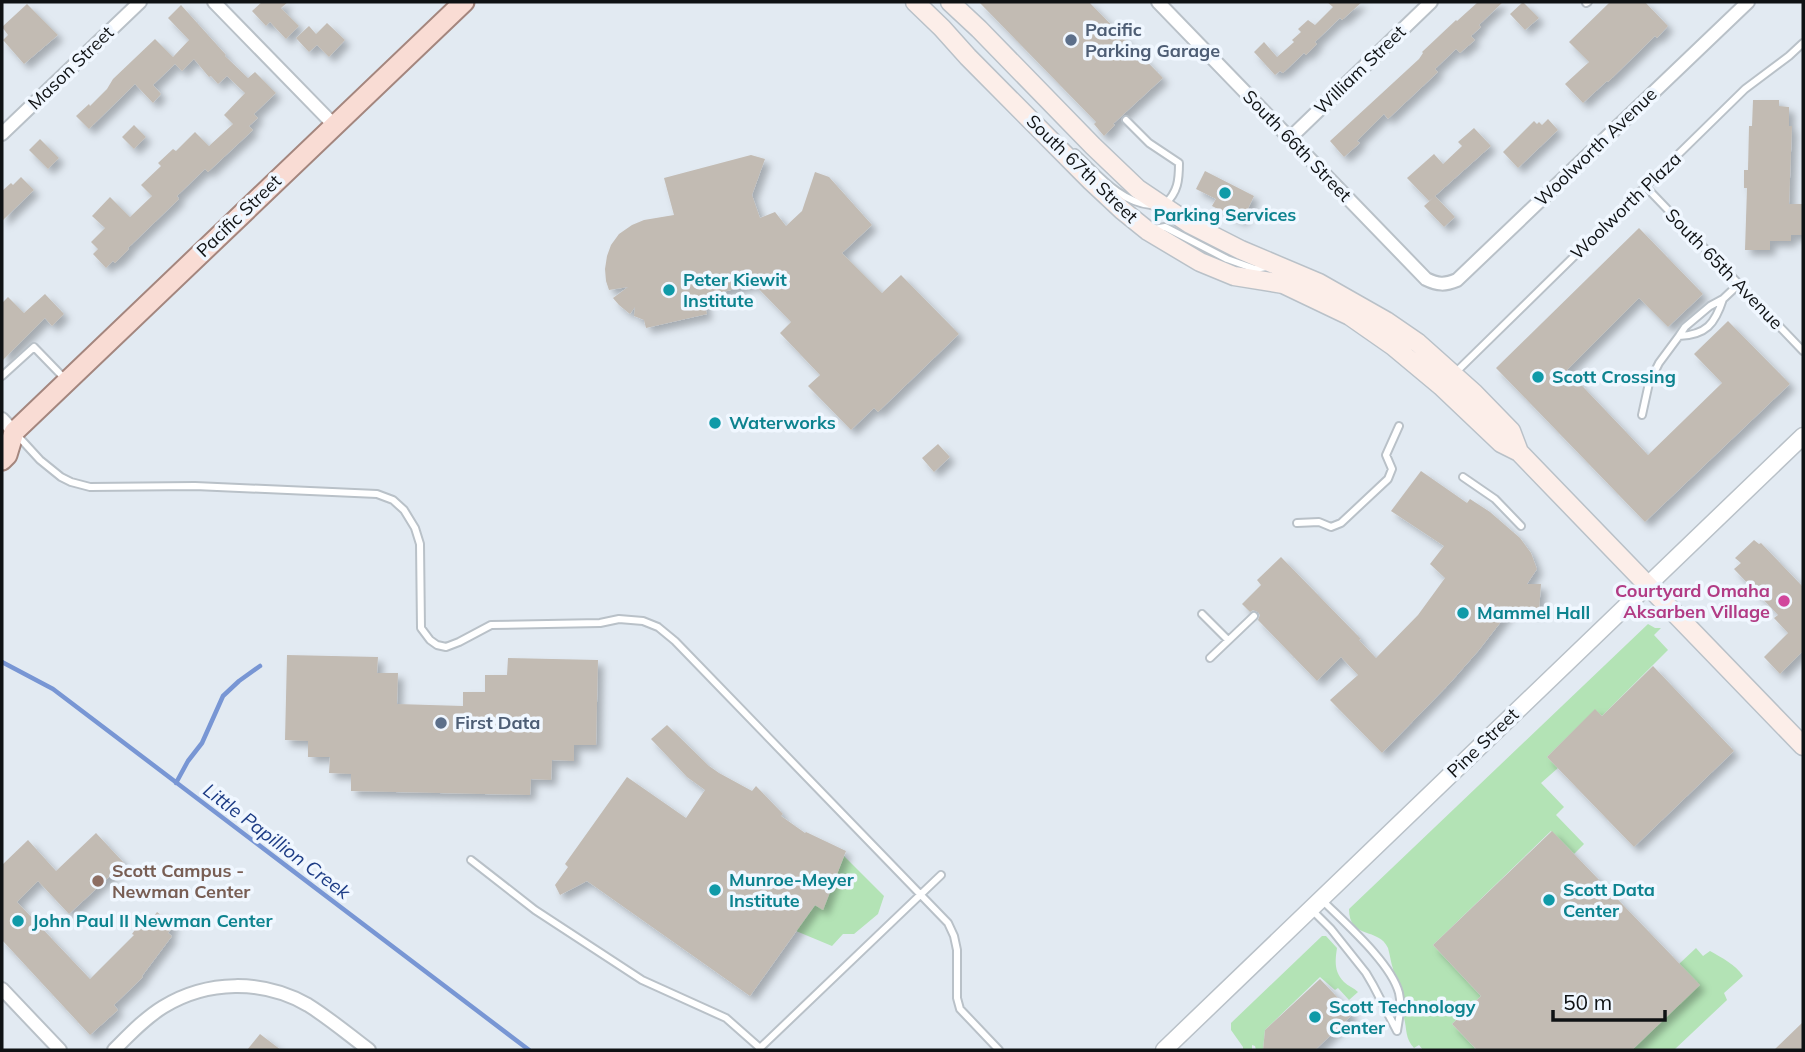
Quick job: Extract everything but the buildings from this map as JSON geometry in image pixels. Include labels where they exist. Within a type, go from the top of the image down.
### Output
[{"type":"main road","name":"Pacific Street","points":[[2,460],[7,455],[6,429],[67,381],[464,2]]},
{"type":"main road","name":"South 67th Street","points":[[915,2],[1091,181],[1148,231],[1200,262],[1234,276],[1283,284],[1350,316],[1393,346],[1441,386],[1501,443],[1519,452],[1803,746]]},
{"type":"main road","name":"South 67th Street","points":[[949,3],[1138,189],[1191,224],[1241,250],[1319,283],[1386,321],[1418,343],[1454,374],[1511,431],[1519,452]]},
{"type":"street","name":"Mason Street","points":[[2,134],[140,2]]},
{"type":"street","points":[[214,2],[334,125]]},
{"type":"street","name":"South 66th Street","points":[[1158,2],[1426,279],[1440,284]]},
{"type":"street","name":"William Street","points":[[1290,138],[1431,2]]},
{"type":"street","name":"Woolworth Avenue","points":[[1440,284],[1457,280],[1748,2]]},
{"type":"street","name":"Pine Street","points":[[1164,1050],[1803,436]]},
{"type":"street","points":[[114,1050],[161,1009],[183,996],[213,988],[246,986],[277,991],[309,1006],[369,1050]]},
{"type":"street","points":[[2,989],[60,1050]]},
{"type":"lane","name":"Woolworth Plaza","points":[[1454,374],[1745,89],[1803,43]]},
{"type":"lane","points":[[1005,94],[1027,107],[1063,142]]},
{"type":"lane","points":[[1073,151],[1128,200],[1163,206],[1178,185],[1179,163],[1149,143],[1126,120]]},
{"type":"lane","name":"South 65th Avenue","points":[[1646,187],[1803,351]]},
{"type":"lane","points":[[1148,231],[1165,227],[1227,259],[1255,269],[1275,264]]},
{"type":"lane","points":[[1642,415],[1648,383],[1685,327],[1739,284]]},
{"type":"lane","points":[[1679,336],[1689,336],[1711,325],[1718,315],[1723,299]]},
{"type":"lane","points":[[2,376],[34,347],[67,381]]},
{"type":"lane","points":[[1297,523],[1319,522],[1331,527],[1341,523],[1388,478],[1392,469],[1386,455],[1399,426]]},
{"type":"lane","points":[[6,429],[61,477],[90,487],[195,486],[377,494],[393,500],[404,510],[415,528],[420,544],[421,628],[437,645],[446,646],[459,642],[491,625],[600,623],[619,619],[643,621],[658,627],[675,641],[948,923],[957,950],[957,998],[960,1009],[999,1050]]},
{"type":"lane","points":[[1463,477],[1495,499],[1521,526]]},
{"type":"lane","points":[[1202,614],[1228,640]]},
{"type":"lane","points":[[1210,658],[1254,616]]},
{"type":"lane","points":[[471,860],[535,910],[642,980],[726,1018],[759,1049],[941,874]]},
{"type":"lane","points":[[1316,904],[1383,963],[1393,978],[1401,1010],[1397,1031],[1366,973],[1331,929],[1316,904]]},
{"type":"green space","points":[[1648,624],[1661,628],[1654,635],[1668,650],[1602,716],[1595,710],[1547,757],[1558,768],[1541,783],[1564,807],[1556,815],[1584,844],[1574,854],[1551,831],[1433,945],[1481,996],[1452,1024],[1475,1048],[1423,1050],[1419,1045],[1414,1048],[1408,1037],[1388,948],[1378,937],[1354,925],[1349,909]]},
{"type":"green space","points":[[844,856],[884,896],[878,914],[854,934],[843,934],[832,946],[796,931],[815,905],[823,909]]},
{"type":"green space","points":[[1322,936],[1326,936],[1337,948],[1338,974],[1358,992],[1349,1000],[1338,988],[1335,990],[1320,977],[1265,1030],[1263,1050],[1256,1050],[1252,1045],[1252,1050],[1243,1050],[1231,1030],[1231,1023]]},
{"type":"green space","points":[[1696,948],[1703,956],[1710,951],[1724,959],[1743,976],[1724,993],[1727,1000],[1674,1050],[1632,1050],[1699,985],[1679,964]]},
{"type":"waterway","name":"Little Papillion Creek","points":[[2,662],[53,689],[529,1050]]},
{"type":"waterway","points":[[176,783],[202,743],[223,696],[260,666]]},
{"type":"place","name":"Pacific Parking Garage","points":[[1071,40]]},
{"type":"place","name":"Parking Services","points":[[1225,193]]},
{"type":"place","name":"Peter Kiewit Institute","points":[[669,290]]},
{"type":"place","name":"Scott Crossing","points":[[1538,377]]},
{"type":"place","name":"Waterworks","points":[[715,423]]},
{"type":"place","name":"Courtyard Omaha Aksarben Village","points":[[1784,601]]},
{"type":"place","name":"Mammel Hall","points":[[1463,613]]},
{"type":"place","name":"First Data","points":[[441,723]]},
{"type":"place","name":"Scott Campus - Newman Center","points":[[98,881]]},
{"type":"place","name":"Munroe-Meyer Institute","points":[[715,890]]},
{"type":"place","name":"Scott Data Center","points":[[1549,900]]},
{"type":"place","name":"John Paul II Newman Center","points":[[18,921]]},
{"type":"place","name":"Scott Technology Center","points":[[1315,1017]]}]
